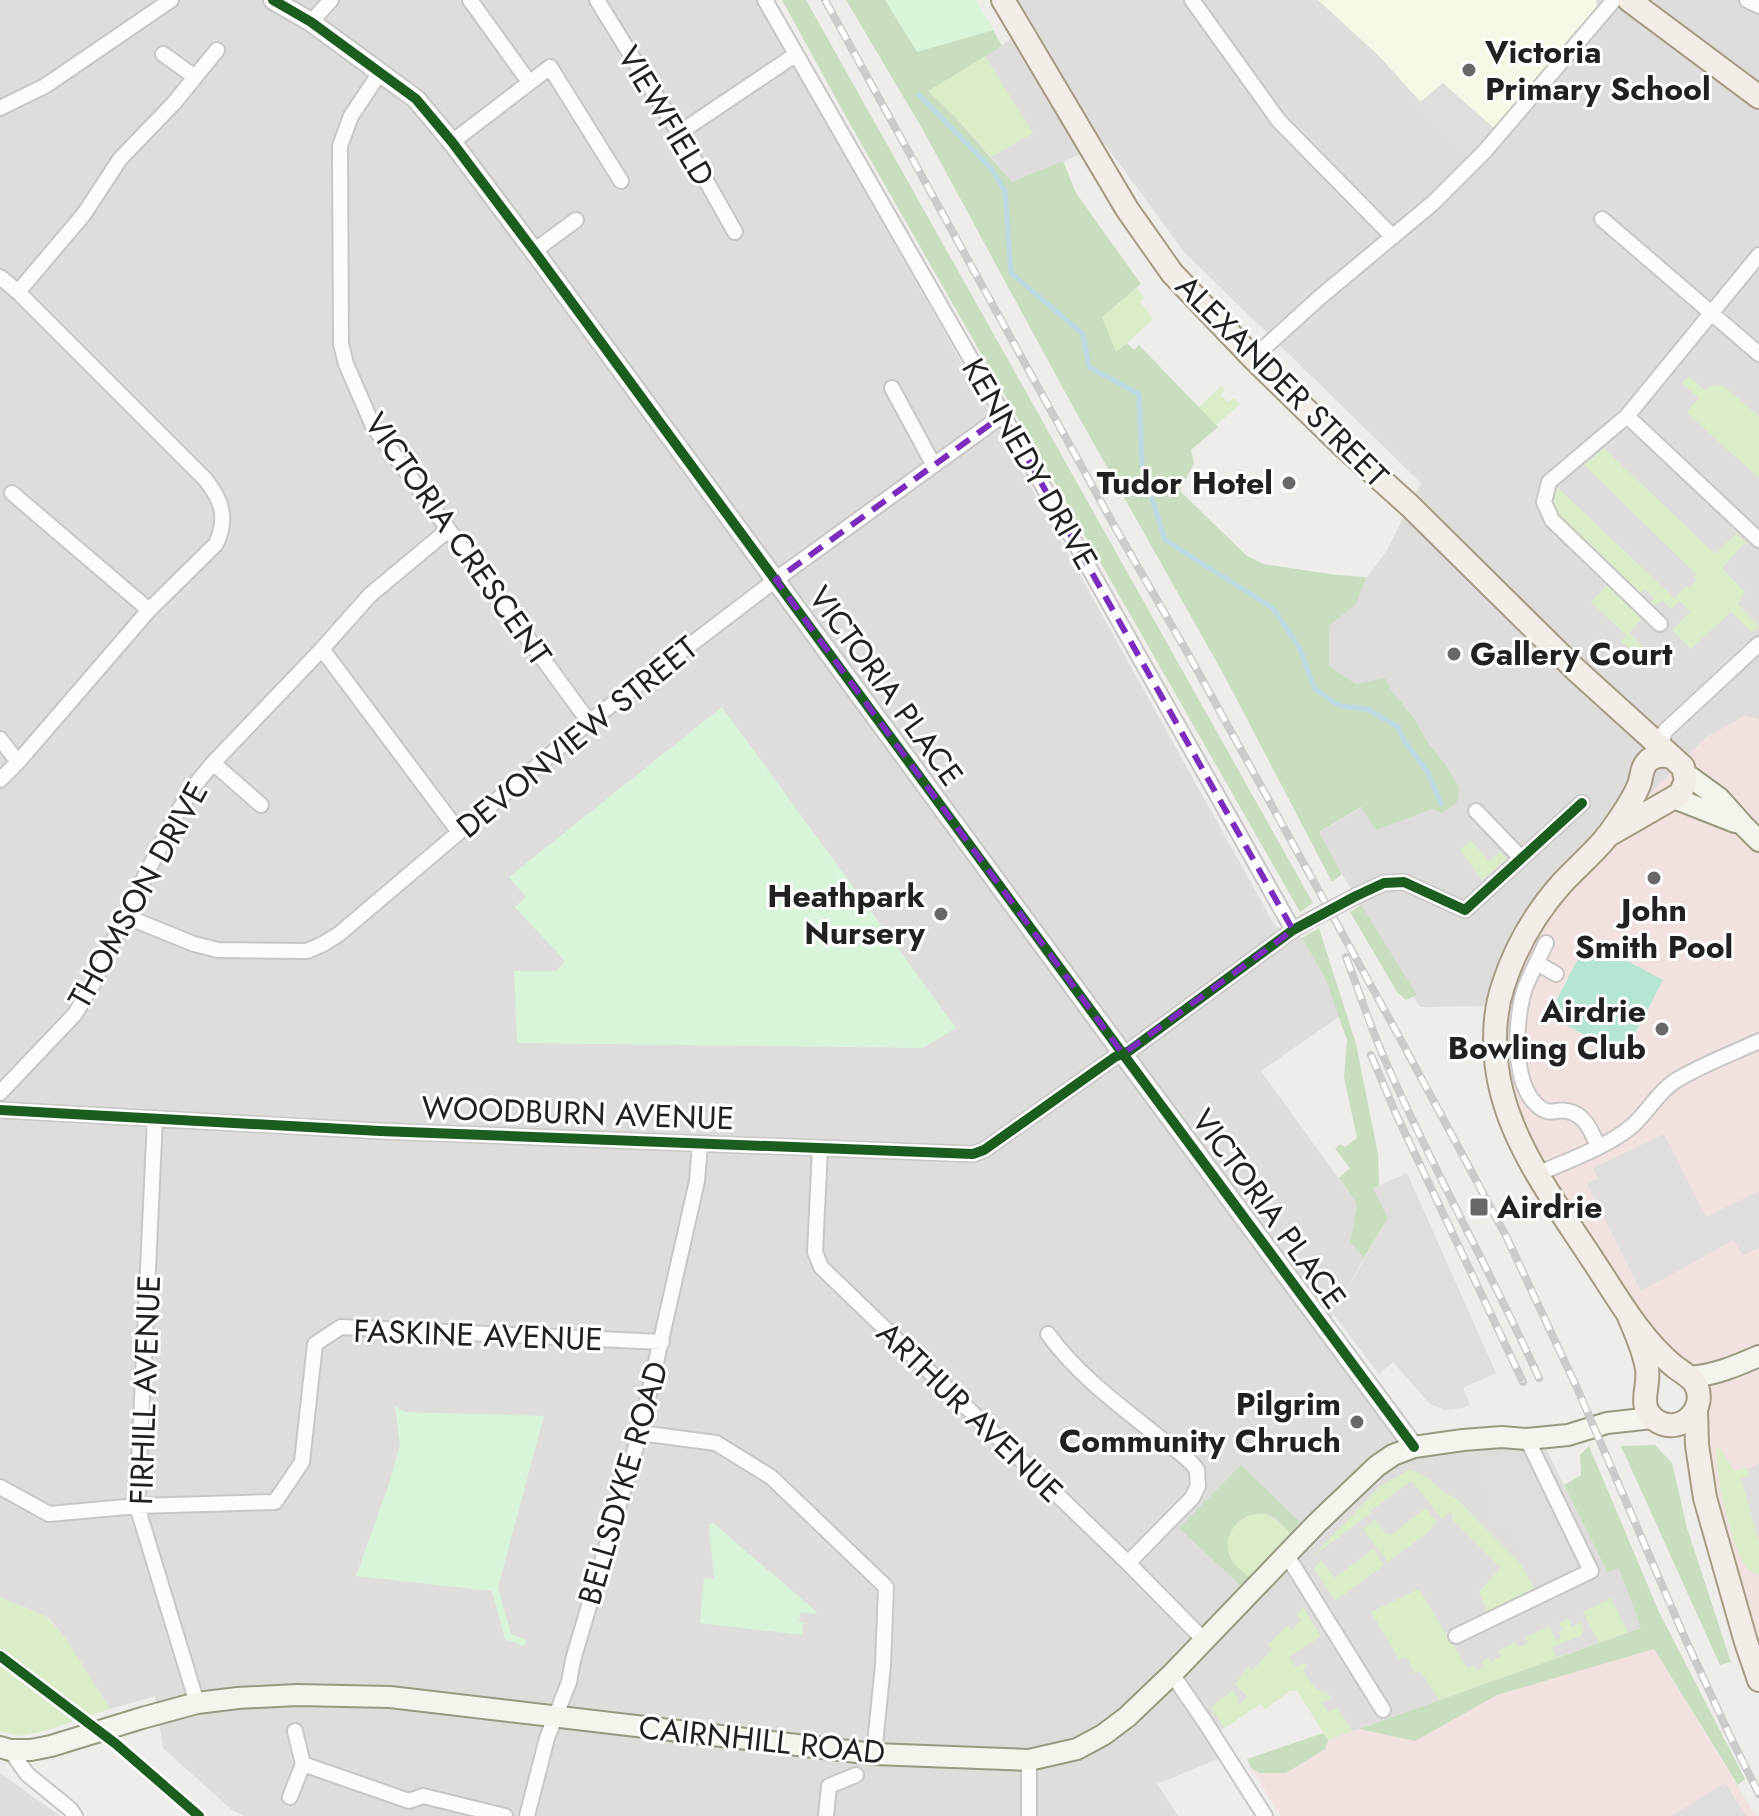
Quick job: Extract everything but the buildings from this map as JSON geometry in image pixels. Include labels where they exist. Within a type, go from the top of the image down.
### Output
[{"type":"main road","name":"ALEXANDER STREET","points":[[1003,0],[1127,209],[1172,273],[1341,444],[1409,505],[1575,669],[1674,760]]},
{"type":"main road","points":[[1629,0],[1759,97]]},
{"type":"main road","name":"ALEXANDER STREET","points":[[1623,712],[1638,749],[1641,776]]},
{"type":"main road","points":[[1759,841],[1719,798],[1674,760],[1664,755],[1650,760],[1633,798],[1607,836],[1563,882],[1538,915],[1509,971],[1498,1006],[1496,1058],[1502,1093],[1516,1133],[1538,1174],[1627,1312],[1668,1361],[1696,1384],[1697,1445],[1702,1484],[1759,1680]]},
{"type":"main road","points":[[1607,836],[1670,800],[1684,788],[1674,760]]},
{"type":"main road","points":[[1641,776],[1647,794],[1660,801],[1670,800],[1703,808],[1743,825]]},
{"type":"main road","points":[[1627,1312],[1648,1372],[1644,1402],[1689,1456],[1702,1484]]},
{"type":"main road","points":[[1607,1423],[1635,1404],[1654,1376],[1663,1372],[1672,1370],[1705,1376],[1731,1369],[1759,1356]]},
{"type":"main road","points":[[1607,1423],[1685,1422],[1711,1384],[1731,1369]]},
{"type":"main road","name":"CAIRNHILL ROAD","points":[[5,1748],[31,1750],[51,1746],[197,1703],[297,1695],[390,1697],[874,1754],[1029,1760],[1077,1749],[1127,1717],[1286,1554],[1377,1466],[1393,1455],[1414,1447],[1488,1437],[1527,1439],[1568,1435],[1607,1423]]},
{"type":"street","points":[[0,108],[45,86],[171,0]]},
{"type":"street","name":"VICTORIA PLACE","points":[[273,0],[311,22],[381,71],[416,99],[452,142],[1414,1447]]},
{"type":"street","points":[[311,22],[331,0]]},
{"type":"street","points":[[470,0],[529,82]]},
{"type":"street","name":"VIEWFIELD","points":[[597,0],[679,133],[735,232]]},
{"type":"street","name":"KENNEDY DRIVE","points":[[765,0],[1293,930]]},
{"type":"street","points":[[1192,0],[1279,121],[1393,237]]},
{"type":"street","points":[[1253,358],[1433,203],[1485,151],[1614,0]]},
{"type":"street","points":[[1747,0],[1759,6]]},
{"type":"street","points":[[18,292],[84,214],[120,159],[174,103],[217,50]]},
{"type":"street","points":[[163,54],[195,77]]},
{"type":"street","points":[[679,133],[795,55]]},
{"type":"street","points":[[452,142],[550,67],[621,181]]},
{"type":"street","name":"VICTORIA CRESCENT","points":[[381,71],[351,116],[340,146],[341,344],[346,364],[373,426],[589,722]]},
{"type":"street","points":[[1602,219],[1759,354]]},
{"type":"street","points":[[534,251],[576,220]]},
{"type":"street","points":[[1660,624],[1552,520],[1544,502],[1549,482],[1627,416],[1759,255]]},
{"type":"street","points":[[0,277],[205,479],[217,494],[223,516],[223,530],[216,544],[149,610],[0,780]]},
{"type":"street","points":[[892,388],[933,464]]},
{"type":"street","name":"DEVONVIEW STREET","points":[[125,916],[194,944],[218,950],[307,951],[323,944],[339,934],[589,722],[776,580],[1003,415]]},
{"type":"street","points":[[1627,416],[1759,540]]},
{"type":"street","points":[[12,493],[149,610]]},
{"type":"street","name":"THOMSON DRIVE","points":[[0,1093],[75,1014],[94,982],[176,815],[195,785],[370,595],[448,530]]},
{"type":"street","points":[[1674,760],[1662,741],[1665,731],[1759,644]]},
{"type":"street","points":[[322,649],[459,832]]},
{"type":"street","points":[[0,739],[18,762]]},
{"type":"street","points":[[213,763],[261,805]]},
{"type":"street","points":[[1476,811],[1521,858],[1582,803]]},
{"type":"street","name":"WOODBURN AVENUE","points":[[0,1110],[380,1131],[978,1153],[1212,992],[1312,919],[1384,883],[1404,882],[1465,910],[1521,858]]},
{"type":"street","points":[[1546,943],[1525,988],[1520,1012],[1518,1040],[1521,1072],[1529,1095],[1538,1106],[1549,1113],[1567,1110],[1585,1120],[1598,1146]]},
{"type":"street","points":[[1537,963],[1556,974]]},
{"type":"street","points":[[1538,1174],[1598,1146],[1634,1124],[1662,1090],[1678,1079],[1759,1041]]},
{"type":"street","name":"FIRHILL AVENUE","points":[[155,1118],[137,1506],[197,1703]]},
{"type":"street","name":"BELLSDYKE ROAD","points":[[527,1816],[547,1738],[569,1682],[640,1433],[697,1181],[700,1144]]},
{"type":"street","name":"ARTHUR AVENUE","points":[[820,1149],[815,1252],[821,1267],[1204,1640]]},
{"type":"street","name":"FASKINE AVENUE","points":[[0,1487],[49,1514],[137,1506],[275,1502],[302,1462],[315,1344],[341,1327],[662,1342]]},
{"type":"street","points":[[1048,1334],[1064,1357],[1197,1470],[1198,1486],[1192,1498],[1128,1563]]},
{"type":"street","points":[[640,1433],[716,1443],[771,1477],[886,1587],[883,1665],[874,1754]]},
{"type":"street","points":[[1456,1636],[1591,1571],[1527,1439]]},
{"type":"street","points":[[1286,1554],[1383,1710]]},
{"type":"street","points":[[1172,1674],[1265,1816]]},
{"type":"street","points":[[290,1797],[303,1764],[295,1731]]},
{"type":"street","points":[[5,1748],[27,1774],[75,1816]]},
{"type":"street","points":[[1029,1760],[1029,1816]]},
{"type":"street","points":[[303,1764],[409,1801],[423,1796],[505,1816]]},
{"type":"street","points":[[826,1816],[829,1786],[856,1775]]},
{"type":"highlighted area","points":[[1003,415],[1293,930],[1123,1054],[776,580]]},
{"type":"shaded area","points":[[0,0],[757,0],[1275,926],[1302,938],[1326,980],[1340,1016],[1261,1071],[1357,1204],[1350,1242],[1364,1258],[1325,1329],[1414,1447],[1540,1437],[1607,1572],[1619,1567],[1641,1628],[1328,1740],[1297,1690],[1291,1690],[1265,1709],[1261,1703],[1214,1735],[1227,1755],[1157,1784],[1178,1816],[244,1816],[232,1810],[163,1748],[155,1696],[110,1709],[66,1639],[48,1617],[0,1597]]},
{"type":"shaded area","points":[[1003,0],[1759,0],[1759,719],[1707,737],[1604,839],[1498,1006],[1420,1007],[1318,833],[1362,807],[1459,787],[1385,679],[1356,684],[1329,666],[1329,626],[1356,603],[1364,581],[1386,552],[1421,483],[1184,252],[1105,144],[1012,183],[927,91],[1021,33]]},
{"type":"shaded area","name":"Victoria Primary School","points":[[1318,0],[1596,0],[1597,6],[1536,84],[1471,158],[1380,57]]},
{"type":"shaded area","points":[[1443,83],[1496,130],[1471,158],[1420,102]]},
{"type":"shaded area","points":[[1744,716],[1759,719],[1759,1674],[1746,1642],[1696,1410],[1681,1372],[1516,1133],[1498,1006],[1509,971],[1604,839],[1707,737]]},
{"type":"shaded area","points":[[1664,1134],[1706,1217],[1759,1191],[1759,1248],[1743,1255],[1734,1240],[1641,1291],[1587,1183],[1598,1179],[1593,1168]]},
{"type":"shaded area","points":[[1407,1173],[1496,1373],[1463,1388],[1470,1405],[1462,1408],[1445,1410],[1430,1404],[1393,1362],[1379,1374],[1333,1314],[1388,1218],[1373,1188]]},
{"type":"shaded area","points":[[1522,1458],[1574,1567],[1539,1584],[1509,1521],[1497,1526],[1492,1501],[1502,1495],[1491,1497],[1486,1485],[1485,1459]]},
{"type":"shaded area","points":[[1759,1463],[1759,1541],[1741,1478],[1750,1476],[1747,1469]]},
{"type":"shaded area","points":[[1641,1628],[1756,1816],[1281,1816],[1251,1768]]},
{"type":"shaded area","points":[[0,1773],[60,1816],[0,1816]]},
{"type":"shaded area","points":[[1725,1783],[1746,1816],[1671,1816]]},
{"type":"green space","points":[[782,0],[806,0],[1313,903],[1300,912],[850,124]]},
{"type":"green space","points":[[846,0],[900,0],[987,18],[1002,46],[928,91],[1012,182],[1063,161],[1076,193],[1141,284],[1102,317],[1116,352],[1127,343],[1134,350],[1139,345],[1218,427],[1191,450],[1194,463],[1180,491],[1247,556],[1263,564],[1366,577],[1356,604],[1329,626],[1329,666],[1356,684],[1385,678],[1459,787],[1457,802],[1443,813],[1432,809],[1376,830],[1361,807],[1319,832],[1342,874],[1332,882],[1225,677],[923,130]]},
{"type":"green space","points":[[885,0],[976,0],[994,30],[917,52]]},
{"type":"green space","points":[[985,56],[1033,133],[991,157],[927,91]]},
{"type":"green space","points":[[1137,288],[1144,298],[1140,302],[1153,319],[1116,353],[1102,317]]},
{"type":"green space","points":[[1689,376],[1704,390],[1722,385],[1759,416],[1759,478],[1688,414],[1699,398],[1682,383]]},
{"type":"green space","points":[[1221,386],[1225,390],[1221,395],[1228,402],[1234,398],[1240,404],[1216,425],[1198,408]]},
{"type":"green space","points":[[1604,448],[1715,554],[1736,534],[1746,542],[1722,568],[1745,592],[1738,604],[1759,626],[1752,633],[1731,612],[1691,649],[1672,630],[1690,612],[1680,601],[1671,609],[1663,601],[1650,604],[1654,598],[1645,589],[1639,595],[1559,516],[1553,497],[1557,487],[1674,598],[1696,581],[1696,574],[1584,465]]},
{"type":"green space","points":[[1607,585],[1642,619],[1629,633],[1650,654],[1642,661],[1621,641],[1626,635],[1591,602]]},
{"type":"green space","points":[[722,707],[956,1028],[923,1048],[517,1043],[514,971],[556,971],[565,961],[515,907],[526,897],[509,877]]},
{"type":"green space","points":[[1471,840],[1489,861],[1500,851],[1507,859],[1482,880],[1460,850]]},
{"type":"green space","points":[[1361,905],[1417,995],[1406,1000],[1397,992],[1350,912]]},
{"type":"green space","points":[[1319,928],[1356,1044],[1378,1154],[1379,1185],[1374,1188],[1388,1218],[1364,1258],[1350,1242],[1357,1204],[1339,1178],[1350,1168],[1335,1149],[1340,1144],[1345,1147],[1357,1138],[1344,1077],[1347,1040],[1326,980],[1302,938]]},
{"type":"green space","points":[[1588,940],[1663,980],[1624,1055],[1548,1016]]},
{"type":"green space","points":[[395,1406],[404,1412],[544,1416],[498,1587],[511,1634],[526,1640],[524,1646],[505,1639],[492,1591],[356,1576],[400,1445]]},
{"type":"green space","points":[[1655,1445],[1672,1463],[1687,1528],[1731,1662],[1720,1665],[1621,1446]]},
{"type":"green space","points":[[1589,1446],[1659,1612],[1745,1779],[1738,1785],[1654,1649],[1497,1695],[1415,1741],[1359,1729],[1641,1628],[1619,1568],[1607,1572],[1564,1485],[1581,1475],[1580,1455]]},
{"type":"green space","points":[[1716,1448],[1721,1449],[1734,1471],[1746,1467],[1750,1476],[1741,1478],[1759,1541],[1759,1575],[1748,1569],[1736,1547],[1721,1492]]},
{"type":"green space","points":[[1241,1465],[1300,1522],[1290,1533],[1276,1519],[1261,1514],[1243,1518],[1236,1524],[1228,1540],[1228,1550],[1233,1562],[1249,1577],[1240,1585],[1179,1528]]},
{"type":"green space","points":[[1409,1470],[1422,1474],[1456,1498],[1521,1564],[1534,1589],[1488,1612],[1479,1592],[1502,1566],[1451,1518],[1453,1515],[1450,1512],[1442,1519],[1412,1481],[1312,1557],[1380,1486]]},
{"type":"green space","points":[[1426,1508],[1437,1522],[1388,1562],[1363,1530],[1375,1519],[1387,1535],[1391,1535]]},
{"type":"green space","points":[[1261,1513],[1270,1516],[1290,1533],[1249,1577],[1233,1561],[1228,1550],[1229,1534],[1245,1518]]},
{"type":"green space","points":[[713,1523],[817,1612],[801,1612],[799,1622],[803,1623],[802,1635],[700,1623],[704,1578],[714,1579],[709,1525]]},
{"type":"green space","points":[[1373,1549],[1384,1565],[1335,1601],[1314,1568],[1321,1560],[1335,1578]]},
{"type":"green space","points":[[1419,1589],[1467,1668],[1474,1666],[1476,1670],[1484,1666],[1481,1662],[1488,1658],[1491,1662],[1501,1656],[1498,1650],[1516,1642],[1519,1647],[1528,1643],[1526,1637],[1550,1626],[1556,1640],[1561,1638],[1559,1632],[1563,1630],[1559,1623],[1568,1619],[1572,1627],[1581,1622],[1584,1629],[1581,1636],[1552,1647],[1556,1657],[1571,1653],[1439,1700],[1421,1672],[1411,1673],[1414,1670],[1406,1657],[1399,1659],[1371,1612]]},
{"type":"green space","points":[[0,1597],[47,1617],[66,1639],[110,1709],[41,1732],[19,1736],[0,1731]]},
{"type":"green space","points":[[1611,1598],[1628,1632],[1599,1643],[1583,1612]]},
{"type":"green space","points":[[1303,1607],[1321,1636],[1289,1657],[1296,1667],[1304,1663],[1307,1667],[1303,1670],[1316,1690],[1326,1691],[1331,1698],[1322,1703],[1328,1712],[1337,1708],[1353,1731],[1328,1740],[1296,1689],[1265,1709],[1260,1704],[1225,1728],[1211,1708],[1232,1690],[1240,1704],[1247,1696],[1235,1684],[1248,1667],[1253,1670],[1272,1649],[1268,1645],[1287,1626],[1293,1630],[1301,1620],[1296,1615]]},
{"type":"green space","points":[[1323,1733],[1328,1740],[1325,1749],[1286,1773],[1260,1773],[1251,1768],[1247,1759]]},
{"type":"waterway","points":[[919,95],[991,168],[1005,191],[1011,273],[1083,334],[1089,367],[1139,394],[1142,467],[1165,540],[1273,608],[1299,647],[1315,689],[1340,706],[1368,709],[1398,727],[1405,742],[1428,772],[1441,804]]},
{"type":"railway","points":[[825,0],[1396,1031],[1506,1236],[1577,1388],[1684,1636],[1759,1794]]},
{"type":"railway","points":[[1346,957],[1374,1034],[1403,1100],[1539,1378]]},
{"type":"railway","points":[[1371,1055],[1523,1382]]},
{"type":"cycle path","points":[[273,0],[311,22],[416,99],[452,142],[1414,1447]]},
{"type":"cycle path","points":[[0,1110],[380,1131],[973,1154],[984,1150],[1115,1057],[1129,1051],[1293,930],[1384,883],[1404,882],[1465,910],[1582,803]]},
{"type":"cycle path","points":[[0,1656],[116,1744],[199,1816]]},
{"type":"place","name":"Victoria Primary School","points":[[1469,70]]},
{"type":"place","name":"Tudor Hotel","points":[[1289,483]]},
{"type":"place","name":"Gallery Court","points":[[1454,654]]},
{"type":"place","name":"John Smith Pool","points":[[1654,878]]},
{"type":"place","name":"Heathpark Nursery","points":[[941,914]]},
{"type":"place","name":"Airdrie Bowling Club","points":[[1662,1029]]},
{"type":"place","name":"Airdrie","points":[[1479,1207]]},
{"type":"place","name":"Pilgrim Community Chruch","points":[[1357,1422]]}]
